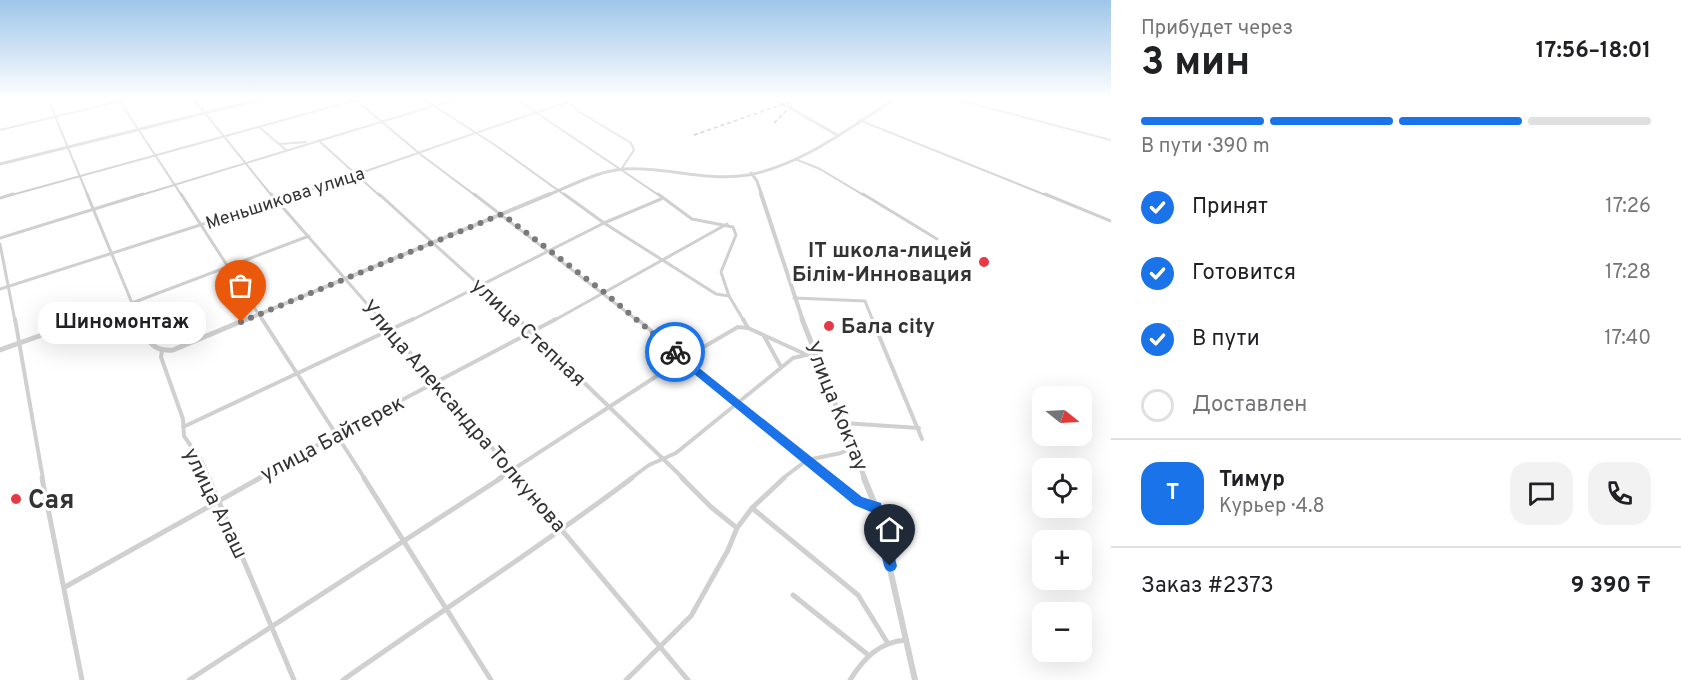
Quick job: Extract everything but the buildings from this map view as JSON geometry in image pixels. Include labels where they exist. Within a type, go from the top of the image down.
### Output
[{"type":"street","name":"улица Алаш","points":[[60,129],[132,303],[152,346],[162,351],[161,357],[183,419],[188,444],[202,462],[294,680]]},
{"type":"street","points":[[0,164],[142,129]]},
{"type":"street","name":"Улица Александра Толкунова","points":[[216,129],[274,201],[309,236],[391,330],[688,680]]},
{"type":"street","points":[[0,198],[252,129]]},
{"type":"street","points":[[260,129],[286,150]]},
{"type":"street","points":[[0,238],[355,129]]},
{"type":"street","points":[[390,129],[420,154],[605,293],[858,501],[865,506],[876,507]]},
{"type":"street","points":[[468,129],[495,145],[604,223],[716,294],[729,296]]},
{"type":"street","name":"Меньшикова улица","points":[[0,289],[358,175],[487,129]]},
{"type":"street","points":[[561,129],[692,219],[728,224],[733,227],[736,235],[721,272],[729,296],[748,328]]},
{"type":"street","points":[[608,129],[631,142],[634,150],[622,169]]},
{"type":"street","points":[[826,129],[837,135]]},
{"type":"street","points":[[162,351],[181,347],[432,241],[609,171],[622,169],[723,177],[751,173],[794,159],[846,129]]},
{"type":"street","points":[[881,129],[1111,220]]},
{"type":"street","points":[[1068,129],[1111,140]]},
{"type":"street","points":[[137,130],[230,268],[258,315],[337,434],[491,680]]},
{"type":"street","name":"улица Степная","points":[[318,140],[531,331],[736,528]]},
{"type":"street","points":[[279,144],[312,142]]},
{"type":"street","points":[[794,159],[820,169],[937,239]]},
{"type":"street","name":"Улица Коктау","points":[[751,173],[757,181],[815,353],[876,507],[915,680]]},
{"type":"street","points":[[183,427],[391,330],[604,223],[661,199]]},
{"type":"street","name":"улица Байтерек","points":[[65,587],[337,434],[605,293],[728,224]]},
{"type":"street","points":[[0,350],[230,268],[309,236]]},
{"type":"street","points":[[0,244],[82,680]]},
{"type":"street","points":[[795,298],[865,301],[922,439]]},
{"type":"street","points":[[189,680],[683,359],[738,327],[748,328],[805,354]]},
{"type":"street","points":[[764,335],[781,367]]},
{"type":"street","points":[[343,680],[445,608],[563,530],[650,465],[689,444],[736,402],[793,358],[815,353]]},
{"type":"street","points":[[183,419],[193,422]]},
{"type":"street","points":[[843,423],[919,428]]},
{"type":"street","points":[[626,680],[691,616],[728,550],[736,528],[752,508],[777,483],[807,460],[842,453],[852,447]]},
{"type":"street","points":[[752,508],[858,595],[887,642]]},
{"type":"street","points":[[793,595],[867,654]]},
{"type":"street","points":[[850,680],[867,654],[887,642],[907,640]]},
{"type":"railway","points":[[694,135],[712,129]]},
{"type":"way so far","points":[[241,322],[432,241],[502,214],[605,293],[675,352]]},
{"type":"place","name":"IT школа-лицей Білім-Инновация","points":[[984,262]]},
{"type":"place","name":"Шиномонтаж","points":[[241,322]]},
{"type":"place","name":"Бала city","points":[[829,326]]},
{"type":"place","name":"Сая","points":[[16,499]]},
{"type":"route","points":[[675,352],[858,501],[865,506],[876,507],[890,566]]}]
